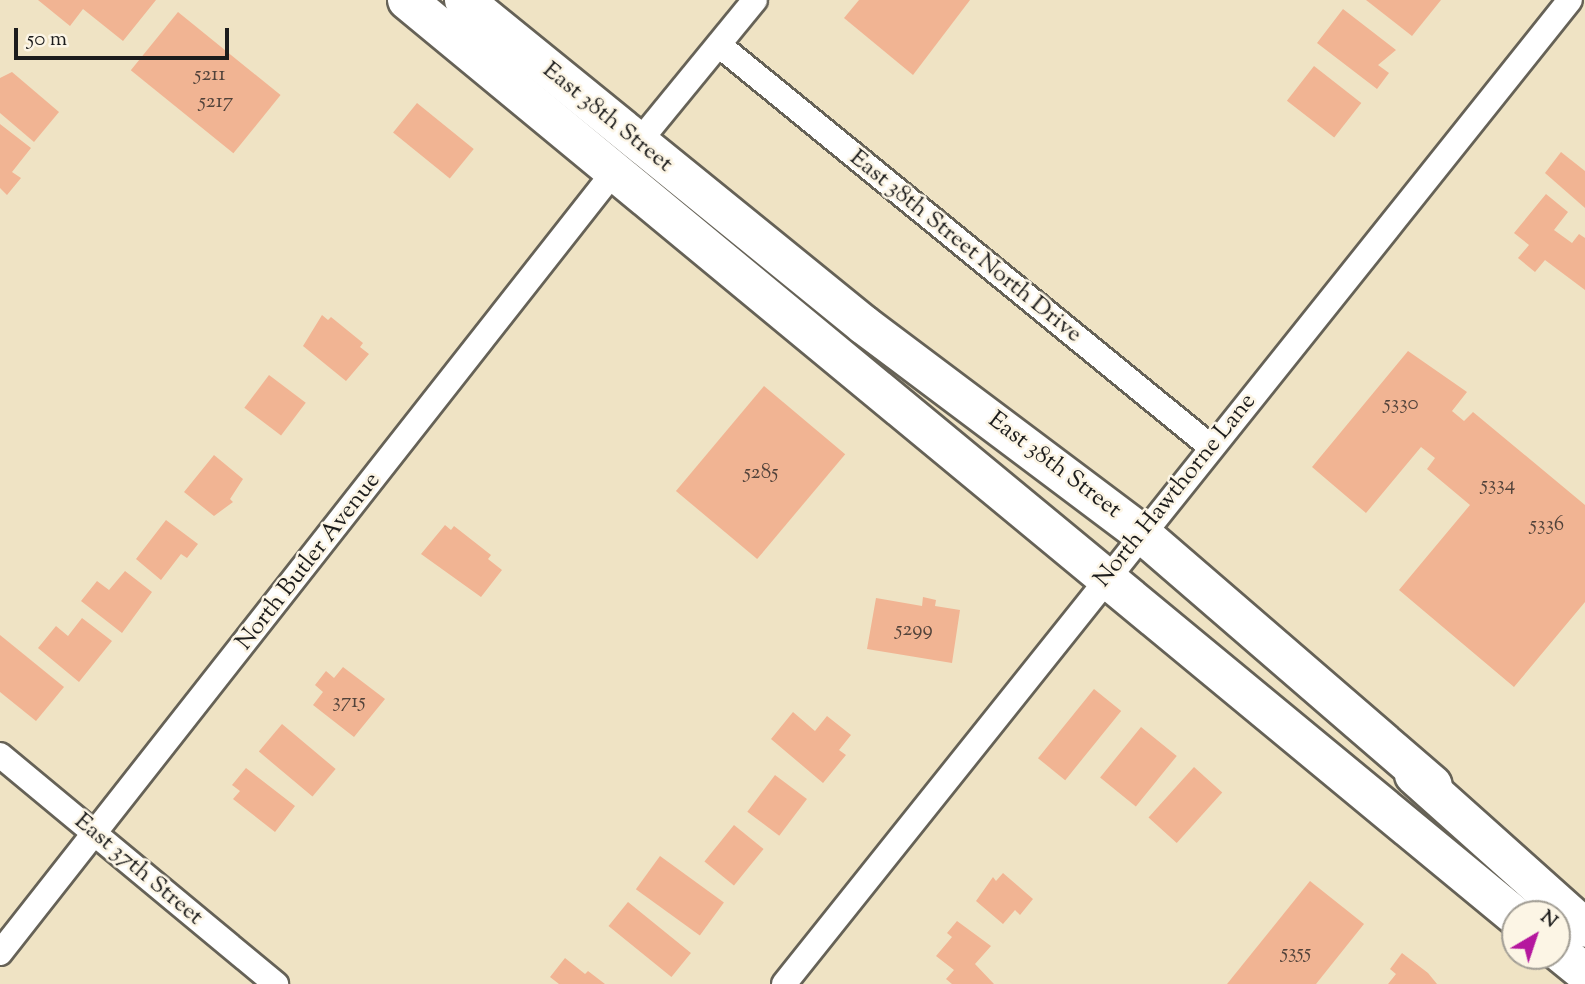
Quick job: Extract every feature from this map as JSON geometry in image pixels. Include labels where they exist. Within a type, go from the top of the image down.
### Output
[{"type":"main road","name":"East 38th Street","points":[[407,0],[864,325],[1142,534],[1433,785],[1411,774],[1585,928]]},
{"type":"main road","name":"East 38th Street","points":[[464,0],[627,157],[1104,579],[1501,905]]},
{"type":"main road","points":[[1571,962],[1585,973]]},
{"type":"street","name":"North Butler Avenue","points":[[0,953],[627,157],[755,0]]},
{"type":"street","name":"North Hawthorne Lane","points":[[784,984],[1104,579],[1570,0]]},
{"type":"street","name":"East 38th Street North Drive","points":[[719,45],[1212,447]]},
{"type":"street","name":"East 37th Street","points":[[0,755],[276,984]]},
{"type":"building","points":[[38,0],[156,0],[123,41],[83,9],[70,26]]},
{"type":"building","points":[[859,0],[970,0],[913,75],[844,18]]},
{"type":"building","points":[[1366,0],[1441,0],[1412,36]]},
{"type":"building","points":[[1343,9],[1396,50],[1378,65],[1389,73],[1377,89],[1317,43]]},
{"type":"building","points":[[178,12],[281,95],[233,153],[131,70]]},
{"type":"building","points":[[1314,66],[1361,103],[1334,138],[1287,101]]},
{"type":"building","points":[[12,72],[59,112],[34,142],[0,113],[0,78]]},
{"type":"building","points":[[417,103],[474,149],[450,178],[393,133]]},
{"type":"building","points":[[0,124],[31,148],[12,172],[21,178],[7,195],[0,188]]},
{"type":"building","points":[[1561,152],[1585,171],[1585,208],[1545,173]]},
{"type":"building","points":[[1546,194],[1568,212],[1554,230],[1572,243],[1579,234],[1585,238],[1585,290],[1545,260],[1535,272],[1518,258],[1529,245],[1514,233]]},
{"type":"building","points":[[322,315],[328,320],[331,317],[363,343],[360,347],[369,354],[346,381],[303,346]]},
{"type":"building","points":[[1408,351],[1467,392],[1452,411],[1464,421],[1473,412],[1585,505],[1585,602],[1514,687],[1399,590],[1470,505],[1427,469],[1435,458],[1421,447],[1366,513],[1312,467]]},
{"type":"building","points":[[269,375],[306,403],[281,435],[244,408]]},
{"type":"building","points":[[764,386],[845,454],[757,559],[676,491]]},
{"type":"building","points":[[214,455],[243,479],[230,499],[233,502],[214,516],[184,492]]},
{"type":"building","points":[[166,520],[198,544],[187,558],[181,554],[161,580],[136,559]]},
{"type":"building","points":[[445,525],[451,530],[454,526],[491,555],[488,559],[502,570],[481,597],[421,554]]},
{"type":"building","points":[[125,571],[152,592],[122,633],[81,601],[97,581],[109,590]]},
{"type":"building","points":[[923,597],[936,600],[935,606],[960,610],[952,663],[867,649],[876,598],[922,606]]},
{"type":"building","points":[[82,618],[112,641],[79,682],[38,648],[56,626],[68,636]]},
{"type":"building","points":[[0,635],[64,687],[36,721],[0,692]]},
{"type":"building","points":[[343,667],[385,699],[354,737],[313,705],[323,692],[315,685],[326,671],[334,678]]},
{"type":"building","points":[[1094,689],[1121,711],[1065,780],[1038,758]]},
{"type":"building","points":[[793,712],[815,731],[827,716],[851,735],[839,750],[846,755],[823,783],[771,739]]},
{"type":"building","points":[[282,724],[336,769],[312,797],[259,752]]},
{"type":"building","points":[[1141,727],[1177,756],[1136,806],[1100,778]]},
{"type":"building","points":[[1194,767],[1222,792],[1177,843],[1148,818]]},
{"type":"building","points":[[246,768],[295,806],[275,832],[233,799],[240,791],[232,785]]},
{"type":"building","points":[[775,775],[807,799],[779,836],[747,812]]},
{"type":"building","points":[[734,825],[764,849],[734,885],[704,862]]},
{"type":"building","points":[[660,856],[724,902],[700,936],[636,889]]},
{"type":"building","points":[[1003,873],[1033,899],[1020,915],[1015,910],[1003,924],[976,901],[993,877],[996,881]]},
{"type":"building","points":[[1310,881],[1364,924],[1316,984],[1227,984]]},
{"type":"building","points":[[628,902],[691,953],[671,977],[608,926]]},
{"type":"building","points":[[957,921],[991,946],[975,964],[994,984],[952,984],[946,979],[954,970],[936,956],[952,937],[947,933]]},
{"type":"building","points":[[1402,953],[1428,973],[1437,984],[1388,984],[1396,974],[1390,969]]},
{"type":"building","points":[[565,958],[585,974],[588,971],[605,984],[559,984],[550,977]]}]
